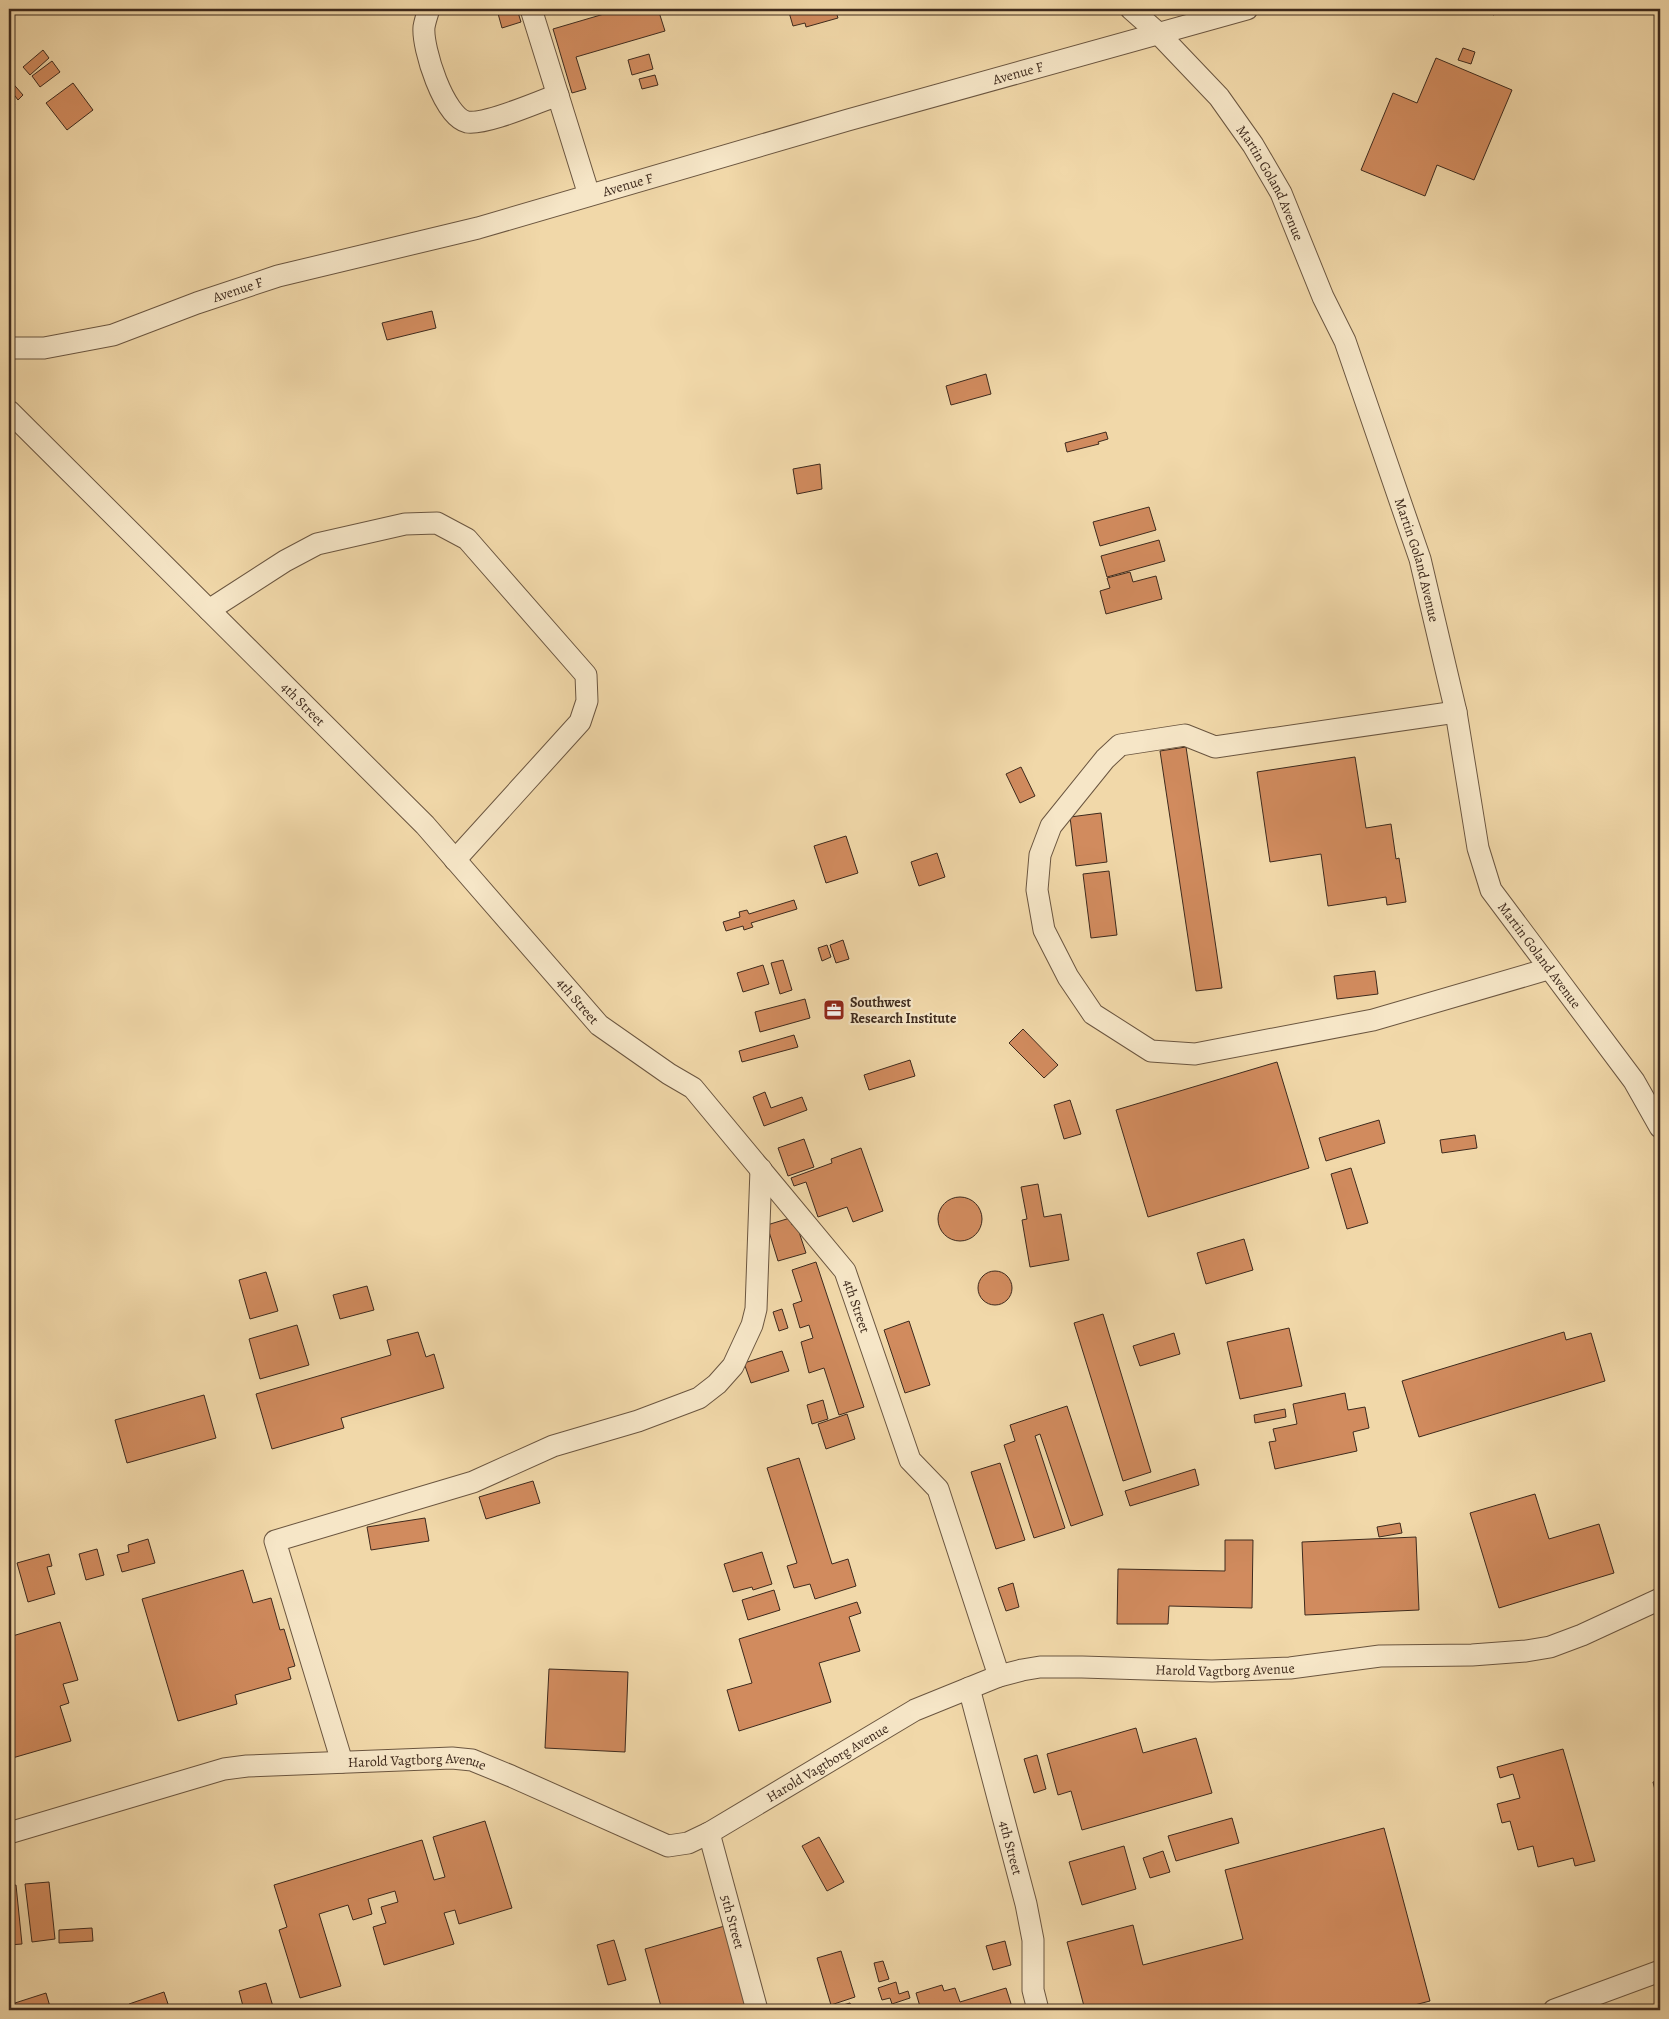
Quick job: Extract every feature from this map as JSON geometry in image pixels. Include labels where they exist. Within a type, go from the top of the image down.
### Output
[{"type":"street","points":[[429,9],[424,28],[426,54],[438,85],[455,115],[466,122],[484,121],[558,95]]},
{"type":"street","points":[[531,9],[589,195]]},
{"type":"street","name":"Martin Goland Avenue","points":[[1131,9],[1158,33],[1219,97],[1253,145],[1281,193],[1323,297],[1345,341],[1420,559],[1456,712],[1478,848],[1492,890],[1548,969],[1634,1081],[1660,1127]]},
{"type":"street","name":"Avenue F","points":[[9,348],[44,348],[113,335],[197,303],[278,276],[478,228],[1247,9]]},
{"type":"street","name":"4th Street","points":[[9,411],[425,824],[599,1025],[669,1074],[693,1088],[845,1271],[910,1460],[938,1489],[999,1676]]},
{"type":"street","points":[[209,610],[285,561],[317,544],[405,524],[437,523],[467,539],[586,675],[587,701],[580,722],[456,860]]},
{"type":"street","points":[[1456,712],[1215,748],[1185,735],[1120,745],[1105,759],[1051,826],[1040,855],[1036,890],[1044,930],[1068,977],[1093,1014],[1151,1052],[1195,1054],[1373,1020],[1548,969]]},
{"type":"street","points":[[342,1762],[275,1541],[473,1482],[553,1446],[638,1421],[699,1398],[717,1384],[733,1366],[752,1325],[756,1309],[761,1170]]},
{"type":"street","name":"Harold Vagtborg Avenue","points":[[9,1833],[224,1769],[247,1766],[452,1758],[472,1760],[668,1846],[688,1843],[709,1833],[916,1710],[999,1676],[1040,1667],[1212,1671],[1251,1670],[1318,1666],[1380,1656],[1472,1655],[1526,1651],[1550,1647],[1582,1635],[1660,1600]]},
{"type":"street","name":"4th Street","points":[[969,1688],[1026,1904],[1033,1940],[1033,1990],[1038,2010]]},
{"type":"street","name":"5th Street","points":[[709,1833],[757,2010]]},
{"type":"street","points":[[1554,2010],[1660,1971]]},
{"type":"building","points":[[517,9],[521,22],[502,28],[497,10]]},
{"type":"building","points":[[621,9],[658,9],[665,31],[576,57],[586,89],[572,93],[553,29]]},
{"type":"building","points":[[788,9],[835,9],[838,18],[806,27],[805,23],[793,26]]},
{"type":"building","points":[[1478,9],[1497,9],[1494,15]]},
{"type":"building","points":[[1463,48],[1475,52],[1471,64],[1458,60]]},
{"type":"building","points":[[43,50],[49,58],[30,75],[23,67]]},
{"type":"building","points":[[649,54],[653,69],[632,75],[628,60]]},
{"type":"building","points":[[1436,58],[1512,90],[1474,180],[1437,165],[1425,196],[1361,170],[1393,93],[1417,103]]},
{"type":"building","points":[[52,61],[60,72],[40,87],[32,76]]},
{"type":"building","points":[[655,75],[658,85],[642,89],[639,79]]},
{"type":"building","points":[[9,79],[23,95],[18,100],[9,88]]},
{"type":"building","points":[[73,83],[93,110],[67,130],[46,103]]},
{"type":"building","points":[[9,98],[15,105],[10,109],[9,108]]},
{"type":"building","points":[[432,311],[436,328],[387,340],[382,323]]},
{"type":"building","points":[[986,374],[991,394],[951,405],[946,386]]},
{"type":"building","points":[[1106,432],[1108,439],[1098,442],[1099,444],[1067,452],[1065,443]]},
{"type":"building","points":[[820,464],[822,489],[797,494],[793,469]]},
{"type":"building","points":[[1149,507],[1156,530],[1100,546],[1093,522]]},
{"type":"building","points":[[1159,540],[1165,561],[1107,577],[1101,556]]},
{"type":"building","points":[[1130,572],[1133,582],[1156,576],[1162,599],[1106,614],[1100,591],[1110,588],[1107,578]]},
{"type":"building","points":[[1186,747],[1222,988],[1196,991],[1160,751]]},
{"type":"building","points":[[1355,757],[1366,828],[1391,824],[1396,859],[1399,858],[1406,902],[1387,905],[1386,897],[1328,906],[1321,854],[1270,862],[1257,772]]},
{"type":"building","points":[[1021,767],[1035,796],[1020,803],[1006,774]]},
{"type":"building","points":[[1101,813],[1107,862],[1076,866],[1070,817]]},
{"type":"building","points":[[846,836],[858,873],[826,883],[814,846]]},
{"type":"building","points":[[937,853],[945,877],[919,886],[911,862]]},
{"type":"building","points":[[1109,871],[1117,935],[1091,938],[1083,874]]},
{"type":"building","points":[[794,900],[797,909],[751,923],[753,927],[744,930],[743,926],[726,931],[723,922],[740,917],[739,912],[747,910],[749,914]]},
{"type":"building","points":[[843,940],[849,959],[836,963],[830,945]]},
{"type":"building","points":[[827,945],[831,957],[822,961],[818,948]]},
{"type":"building","points":[[783,960],[792,990],[780,994],[771,963]]},
{"type":"building","points":[[763,965],[769,984],[743,992],[737,973]]},
{"type":"building","points":[[1375,971],[1378,994],[1337,999],[1334,976]]},
{"type":"building","points":[[805,999],[810,1018],[760,1032],[755,1012]]},
{"type":"building","points":[[1023,1029],[1058,1065],[1044,1078],[1009,1043]]},
{"type":"building","points":[[794,1035],[798,1047],[742,1062],[739,1051]]},
{"type":"building","points":[[910,1060],[915,1076],[869,1090],[864,1075]]},
{"type":"building","points":[[1277,1062],[1309,1168],[1148,1217],[1116,1110]]},
{"type":"building","points":[[765,1092],[771,1108],[802,1097],[807,1110],[764,1126],[753,1097]]},
{"type":"building","points":[[1070,1100],[1081,1134],[1064,1139],[1054,1105]]},
{"type":"building","points":[[1379,1120],[1385,1143],[1326,1161],[1319,1138]]},
{"type":"building","points":[[1475,1135],[1477,1148],[1442,1153],[1440,1140]]},
{"type":"building","points":[[804,1139],[814,1167],[788,1176],[778,1148]]},
{"type":"building","points":[[861,1148],[883,1211],[853,1222],[847,1207],[818,1217],[806,1182],[794,1186],[791,1178],[832,1163],[831,1159]]},
{"type":"building","points":[[1351,1168],[1368,1223],[1347,1229],[1331,1174]]},
{"type":"building","points":[[1038,1184],[1044,1217],[1061,1214],[1069,1260],[1030,1267],[1022,1220],[1027,1219],[1021,1187]]},
{"type":"building","points":[[964,1197],[976,1203],[981,1211],[981,1227],[976,1235],[968,1240],[956,1241],[944,1235],[939,1227],[938,1215],[944,1203],[952,1198]]},
{"type":"building","points":[[790,1218],[792,1225],[796,1223],[806,1253],[778,1261],[767,1225]]},
{"type":"building","points":[[1244,1239],[1253,1270],[1206,1284],[1197,1253]]},
{"type":"building","points":[[816,1262],[864,1407],[839,1415],[824,1368],[809,1373],[801,1342],[813,1338],[809,1325],[800,1328],[793,1304],[802,1301],[792,1270]]},
{"type":"building","points":[[995,1271],[1002,1272],[1007,1276],[1011,1281],[1011,1295],[1007,1300],[1002,1304],[995,1305],[988,1304],[983,1300],[979,1295],[978,1288],[979,1281],[983,1276],[988,1272]]},
{"type":"building","points":[[266,1272],[278,1311],[250,1319],[239,1280]]},
{"type":"building","points":[[367,1286],[374,1310],[340,1319],[333,1295]]},
{"type":"building","points":[[782,1309],[788,1328],[779,1331],[773,1312]]},
{"type":"building","points":[[1103,1314],[1151,1472],[1123,1481],[1074,1323]]},
{"type":"building","points":[[909,1321],[930,1385],[905,1393],[884,1330]]},
{"type":"building","points":[[297,1325],[309,1365],[260,1379],[249,1339]]},
{"type":"building","points":[[1289,1328],[1302,1386],[1240,1399],[1227,1342]]},
{"type":"building","points":[[418,1332],[426,1357],[434,1354],[444,1388],[341,1418],[344,1428],[272,1449],[256,1394],[391,1355],[387,1340]]},
{"type":"building","points":[[1564,1332],[1566,1340],[1591,1333],[1605,1381],[1419,1437],[1402,1381]]},
{"type":"building","points":[[1174,1333],[1180,1354],[1140,1366],[1133,1346]]},
{"type":"building","points":[[782,1351],[789,1371],[751,1383],[744,1363]]},
{"type":"building","points":[[1345,1393],[1348,1410],[1365,1407],[1369,1428],[1353,1432],[1357,1451],[1275,1469],[1269,1442],[1276,1441],[1273,1429],[1297,1424],[1293,1404]]},
{"type":"building","points":[[204,1395],[216,1438],[127,1463],[115,1420]]},
{"type":"building","points":[[823,1400],[828,1419],[812,1424],[807,1405]]},
{"type":"building","points":[[1067,1406],[1103,1515],[1071,1526],[1040,1434],[1035,1436],[1065,1528],[1034,1538],[1004,1445],[1015,1441],[1010,1425]]},
{"type":"building","points":[[1285,1409],[1286,1417],[1255,1423],[1254,1415]]},
{"type":"building","points":[[847,1414],[855,1439],[826,1449],[818,1424]]},
{"type":"building","points":[[799,1458],[832,1564],[848,1559],[856,1586],[815,1599],[810,1584],[794,1588],[787,1566],[797,1563],[767,1468]]},
{"type":"building","points":[[1000,1463],[1025,1540],[996,1549],[971,1472]]},
{"type":"building","points":[[1195,1469],[1199,1485],[1130,1506],[1125,1491]]},
{"type":"building","points":[[533,1481],[540,1503],[486,1519],[479,1497]]},
{"type":"building","points":[[1535,1494],[1549,1539],[1599,1524],[1614,1573],[1499,1608],[1470,1513]]},
{"type":"building","points":[[425,1518],[429,1541],[371,1550],[367,1527]]},
{"type":"building","points":[[1400,1523],[1402,1533],[1379,1537],[1377,1527]]},
{"type":"building","points":[[1416,1537],[1419,1610],[1305,1615],[1302,1542]]},
{"type":"building","points":[[148,1539],[155,1563],[122,1572],[117,1555],[129,1552],[128,1545]]},
{"type":"building","points":[[1225,1540],[1253,1540],[1252,1608],[1169,1606],[1168,1624],[1117,1624],[1118,1569],[1225,1571]]},
{"type":"building","points":[[97,1549],[104,1575],[86,1580],[79,1554]]},
{"type":"building","points":[[762,1552],[772,1584],[753,1590],[752,1587],[733,1592],[724,1564]]},
{"type":"building","points":[[49,1554],[52,1566],[47,1567],[55,1594],[28,1602],[17,1563]]},
{"type":"building","points":[[243,1570],[253,1603],[271,1598],[280,1630],[284,1629],[295,1666],[288,1668],[291,1679],[235,1695],[237,1704],[178,1721],[142,1599]]},
{"type":"building","points":[[1013,1583],[1019,1607],[1006,1611],[998,1588]]},
{"type":"building","points":[[774,1590],[780,1610],[748,1620],[742,1600]]},
{"type":"building","points":[[857,1602],[861,1613],[849,1617],[860,1651],[819,1663],[831,1702],[739,1731],[727,1690],[752,1683],[739,1639]]},
{"type":"building","points":[[60,1622],[78,1680],[63,1684],[69,1703],[60,1706],[71,1741],[9,1759],[9,1637]]},
{"type":"building","points":[[549,1669],[628,1672],[625,1752],[545,1748]]},
{"type":"building","points":[[1136,1728],[1143,1753],[1196,1738],[1212,1793],[1082,1830],[1071,1791],[1058,1795],[1047,1754]]},
{"type":"building","points":[[1563,1749],[1595,1861],[1575,1866],[1573,1858],[1538,1867],[1533,1846],[1518,1850],[1510,1821],[1502,1823],[1497,1804],[1520,1798],[1513,1774],[1500,1778],[1497,1767]]},
{"type":"building","points":[[1037,1755],[1046,1789],[1034,1793],[1024,1759]]},
{"type":"building","points":[[1660,1780],[1660,1805],[1659,1806],[1653,1782]]},
{"type":"building","points":[[1232,1818],[1239,1843],[1176,1861],[1168,1836]]},
{"type":"building","points":[[485,1821],[512,1908],[459,1924],[455,1910],[444,1913],[454,1944],[384,1965],[373,1927],[386,1923],[381,1907],[398,1902],[395,1891],[368,1899],[372,1914],[353,1920],[348,1905],[319,1914],[341,1986],[300,1998],[279,1930],[287,1927],[274,1885],[422,1840],[434,1880],[445,1877],[433,1837]]},
{"type":"building","points":[[1384,1828],[1430,2001],[1395,2010],[1085,2010],[1067,1942],[1133,1925],[1143,1965],[1243,1939],[1225,1870]]},
{"type":"building","points":[[819,1837],[844,1882],[827,1891],[802,1846]]},
{"type":"building","points":[[1124,1846],[1136,1889],[1082,1905],[1069,1862]]},
{"type":"building","points":[[1163,1851],[1170,1872],[1150,1878],[1143,1858]]},
{"type":"building","points":[[49,1882],[55,1939],[32,1942],[25,1884]]},
{"type":"building","points":[[16,1885],[22,1944],[9,1945],[9,1886]]},
{"type":"building","points":[[728,1925],[751,2010],[662,2010],[645,1949]]},
{"type":"building","points":[[92,1928],[93,1941],[59,1943],[59,1930]]},
{"type":"building","points":[[614,1940],[626,1980],[608,1985],[597,1945]]},
{"type":"building","points":[[1005,1941],[1011,1965],[993,1970],[986,1946]]},
{"type":"building","points":[[841,1951],[855,1997],[831,2005],[817,1958]]},
{"type":"building","points":[[883,1961],[889,1979],[879,1982],[874,1963]]},
{"type":"building","points":[[896,1982],[899,1994],[908,1991],[910,1998],[892,2004],[890,1998],[882,2000],[878,1988]]},
{"type":"building","points":[[266,1983],[274,2010],[244,2010],[239,1991]]},
{"type":"building","points":[[942,1985],[944,1991],[955,1988],[960,2002],[1006,1988],[1013,2010],[921,2010],[916,1993]]},
{"type":"building","points":[[164,1992],[170,2010],[131,2010],[129,2004]]},
{"type":"building","points":[[46,1993],[51,2010],[17,2010],[15,2003]]},
{"type":"building","points":[[850,2003],[853,2010],[837,2010],[836,2007]]},
{"type":"building","points":[[638,2006],[639,2010],[620,2010]]},
{"type":"place","name":"Southwest Research Institute","points":[[834,1010]]}]
